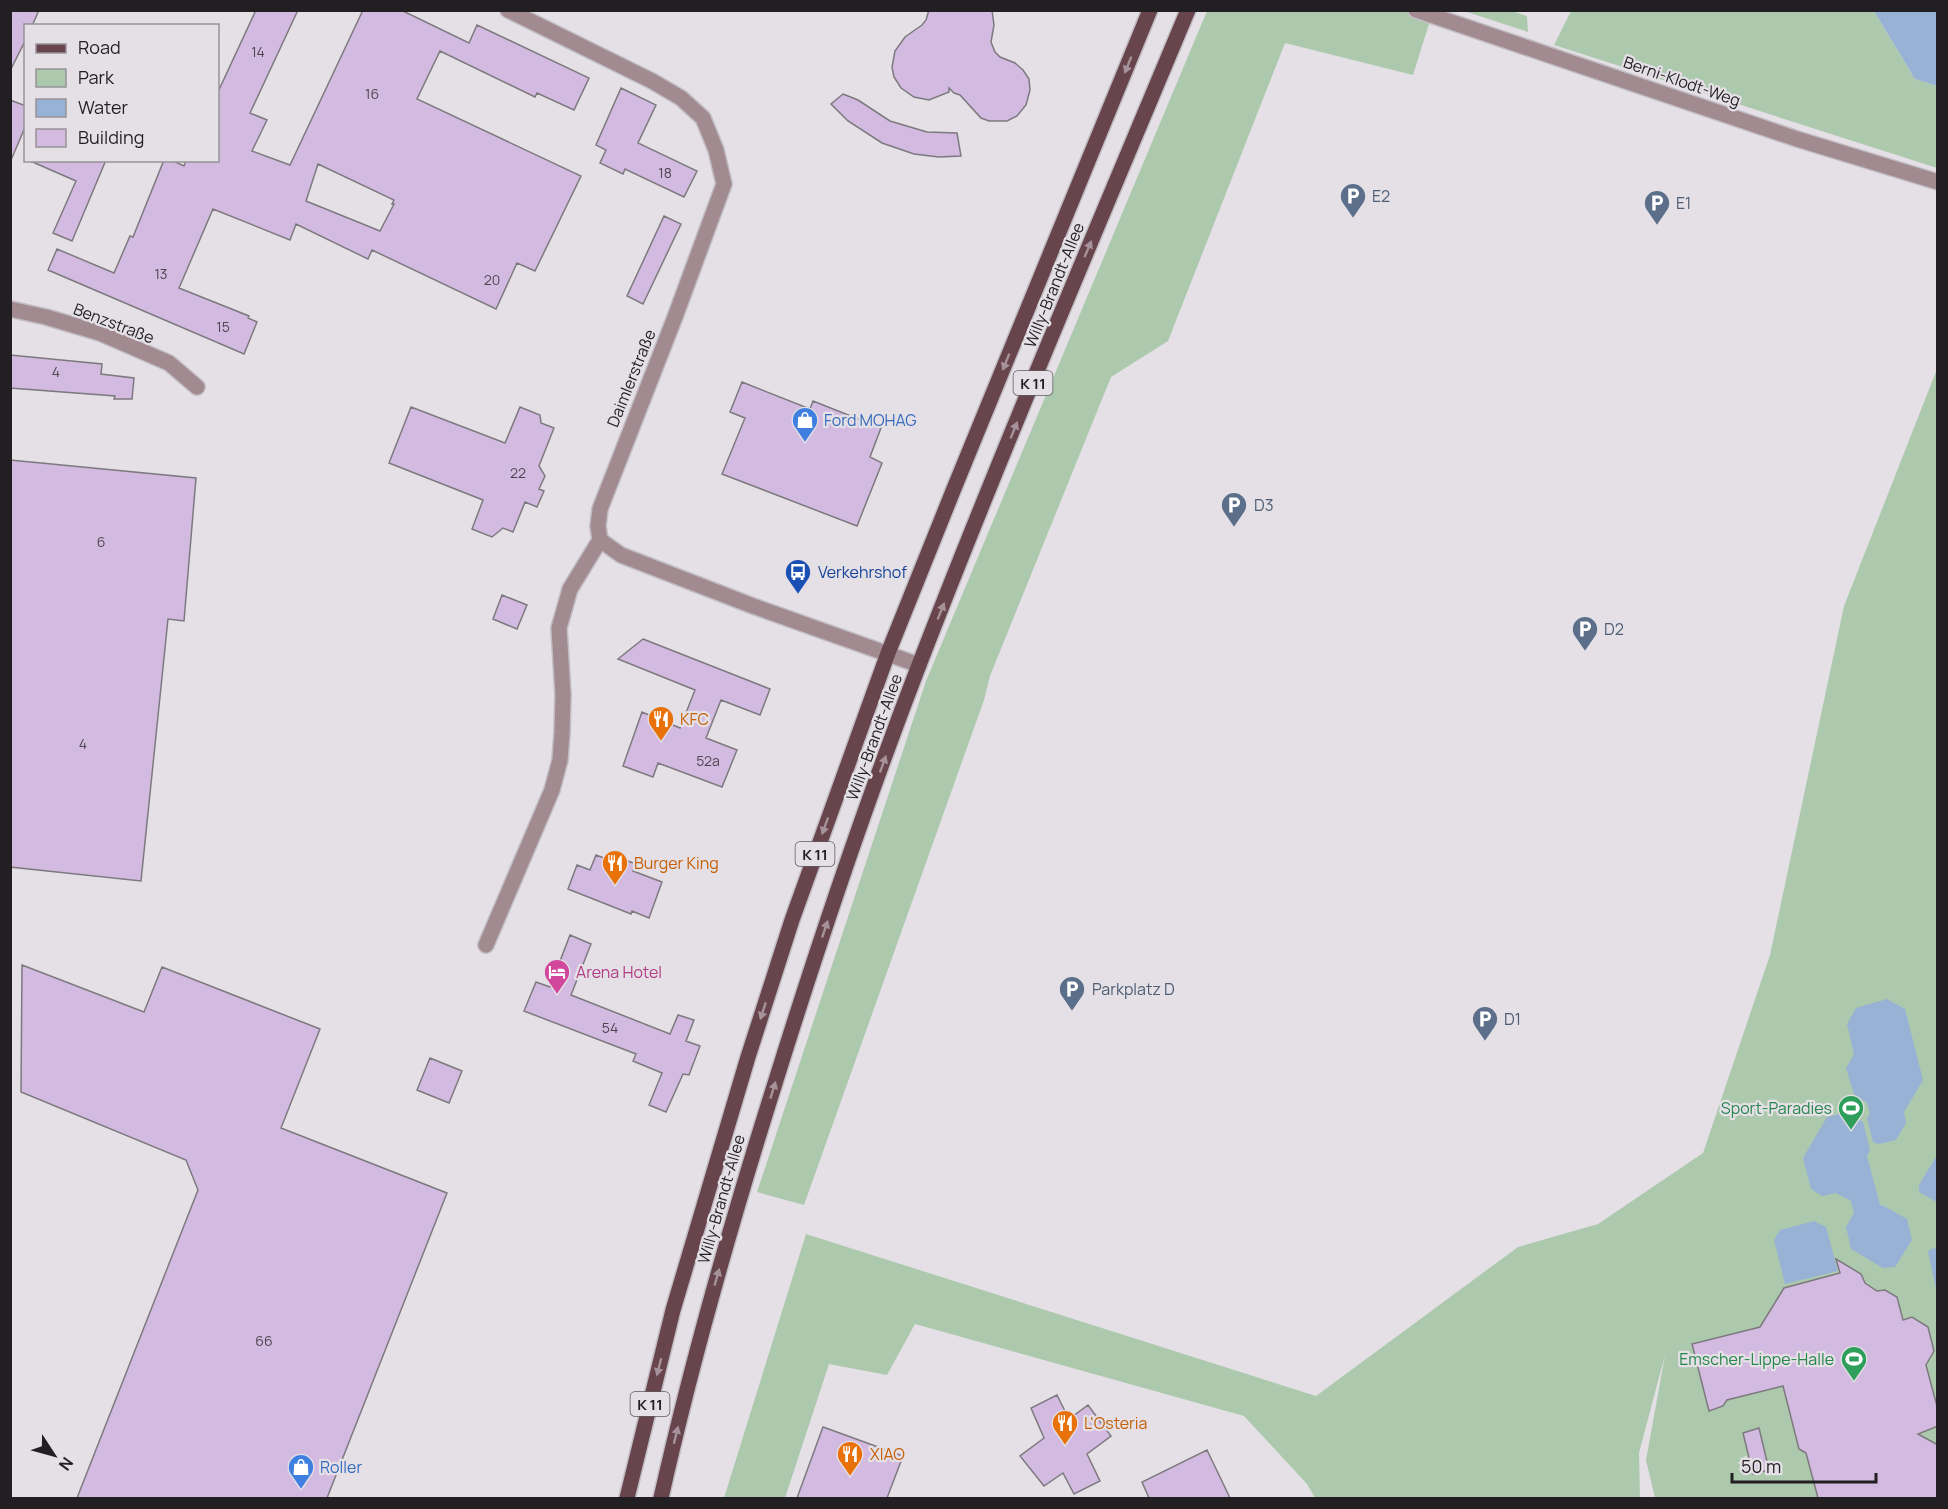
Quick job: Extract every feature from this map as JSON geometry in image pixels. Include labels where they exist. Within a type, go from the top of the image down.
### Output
[{"type":"main road","name":"Willy-Brandt-Allee","points":[[627,1498],[673,1310],[748,1057],[792,920],[888,653],[1150,10]]},
{"type":"main road","name":"Willy-Brandt-Allee","points":[[661,1498],[701,1333],[738,1202],[810,973],[856,838],[919,665],[1062,310],[1188,10]]},
{"type":"street","name":"Daimlerstraße","points":[[508,10],[652,81],[681,98],[703,118],[716,150],[724,184],[600,509],[598,526],[600,540]]},
{"type":"street","name":"Berni-Klodt-Weg","points":[[1416,10],[1797,139],[1938,182]]},
{"type":"street","name":"Benzstraße","points":[[10,309],[45,316],[100,333],[169,363],[197,387]]},
{"type":"street","points":[[486,945],[552,790],[560,760],[562,733],[559,628],[570,589],[600,540],[621,555],[753,606],[919,665]]},
{"type":"green space","points":[[1207,11],[1433,11],[1413,75],[1285,43],[1168,341],[1111,377],[990,676],[984,700],[804,1205],[757,1192],[926,681]]},
{"type":"green space","points":[[1464,11],[1512,11],[1527,16],[1528,32]]},
{"type":"green space","points":[[1571,11],[1874,11],[1915,79],[1937,86],[1937,168],[1554,45]]},
{"type":"green space","points":[[1937,369],[1937,1498],[1655,1498],[1646,1460],[1665,1355],[1639,1453],[1640,1498],[1315,1498],[1307,1484],[1244,1416],[915,1324],[887,1375],[829,1364],[785,1498],[724,1498],[806,1234],[1316,1396],[1518,1247],[1598,1224],[1703,1153],[1770,955],[1844,606]]},
{"type":"water","points":[[1874,11],[1937,11],[1937,86],[1915,79]]},
{"type":"water","points":[[1887,999],[1905,1009],[1923,1080],[1904,1112],[1906,1123],[1896,1140],[1879,1144],[1873,1142],[1867,1118],[1870,1113],[1867,1103],[1854,1094],[1846,1068],[1854,1054],[1847,1024],[1856,1008]]},
{"type":"water","points":[[1848,1112],[1863,1122],[1870,1150],[1867,1156],[1880,1205],[1907,1219],[1912,1240],[1895,1267],[1883,1268],[1851,1249],[1846,1227],[1854,1213],[1851,1201],[1836,1193],[1822,1196],[1811,1189],[1803,1158],[1827,1117]]},
{"type":"water","points":[[1937,1155],[1937,1202],[1919,1192],[1919,1185]]},
{"type":"water","points":[[1814,1221],[1826,1227],[1838,1271],[1785,1284],[1774,1240],[1780,1230]]},
{"type":"water","points":[[1938,1248],[1937,1293],[1928,1252]]},
{"type":"building","points":[[10,10],[39,10],[33,24],[24,24],[24,43],[10,71]]},
{"type":"building","points":[[256,10],[298,10],[250,113],[267,120],[252,151],[290,165],[363,10],[401,10],[469,43],[477,25],[589,78],[574,110],[537,93],[535,97],[440,51],[417,99],[581,176],[535,271],[517,263],[496,309],[372,250],[368,259],[296,224],[290,240],[213,209],[179,288],[249,316],[248,318],[257,322],[244,354],[48,270],[57,249],[114,273],[130,236],[133,237],[163,162],[175,162],[184,166],[185,162],[219,162],[219,90]],"holes":[[[318,164],[394,200],[392,204],[394,204],[380,231],[306,201]]]},
{"type":"building","points":[[929,10],[992,10],[994,25],[991,42],[995,52],[1000,57],[1015,63],[1029,79],[1030,90],[1026,105],[1017,116],[1007,121],[989,121],[981,118],[960,95],[949,88],[949,92],[929,100],[914,97],[901,88],[894,77],[892,67],[895,51],[905,37],[922,25]]},
{"type":"building","points":[[621,88],[656,105],[638,143],[697,171],[684,197],[625,169],[623,174],[600,163],[606,150],[596,145]]},
{"type":"building","points":[[843,94],[858,100],[890,121],[927,132],[957,133],[961,156],[939,157],[914,154],[882,143],[848,121],[831,104]]},
{"type":"building","points":[[10,100],[24,105],[24,130],[11,160]]},
{"type":"building","points":[[33,162],[105,162],[72,241],[53,233],[76,181]]},
{"type":"building","points":[[664,216],[681,224],[643,304],[627,296]]},
{"type":"building","points":[[10,355],[102,364],[101,374],[134,378],[132,399],[10,388]]},
{"type":"building","name":"Ford MOHAG","points":[[742,382],[810,409],[813,401],[881,428],[870,457],[882,463],[857,526],[722,474],[745,418],[730,412]]},
{"type":"building","points":[[411,407],[505,443],[520,407],[540,415],[541,423],[554,428],[539,466],[545,476],[539,489],[544,491],[537,507],[525,502],[513,532],[503,528],[492,537],[472,529],[483,500],[389,463]]},
{"type":"building","points":[[10,460],[196,478],[184,621],[168,619],[141,881],[10,867]]},
{"type":"building","points":[[502,595],[527,605],[517,629],[493,619]]},
{"type":"building","points":[[643,639],[770,689],[760,715],[721,700],[706,738],[737,750],[722,787],[658,763],[653,777],[623,766],[642,712],[680,728],[695,690],[618,659]]},
{"type":"building","name":"Burger King","points":[[596,855],[617,863],[619,858],[636,864],[633,871],[662,882],[649,918],[632,911],[631,914],[568,889],[577,865],[590,870]]},
{"type":"building","points":[[570,935],[591,944],[571,995],[670,1034],[678,1015],[694,1020],[686,1041],[700,1046],[689,1075],[683,1074],[666,1112],[649,1105],[662,1073],[633,1061],[636,1054],[524,1011],[536,982],[550,987]]},
{"type":"building","points":[[22,965],[144,1012],[162,967],[320,1029],[281,1128],[447,1193],[327,1498],[77,1498],[198,1190],[186,1160],[21,1092]]},
{"type":"building","points":[[430,1058],[462,1071],[449,1103],[417,1090]]},
{"type":"building","name":"Emscher-Lippe-Halle","points":[[1836,1259],[1861,1274],[1865,1283],[1877,1291],[1885,1290],[1897,1297],[1903,1320],[1912,1317],[1928,1327],[1934,1351],[1926,1365],[1938,1410],[1938,1426],[1918,1434],[1938,1445],[1938,1498],[1818,1498],[1806,1453],[1799,1449],[1783,1386],[1727,1400],[1723,1406],[1709,1411],[1692,1344],[1760,1327],[1784,1288],[1840,1273]]},
{"type":"building","name":"L'Osteria","points":[[1057,1395],[1069,1419],[1088,1405],[1111,1436],[1087,1454],[1100,1481],[1074,1494],[1063,1473],[1044,1486],[1020,1456],[1044,1438],[1031,1408]]},
{"type":"building","name":"XIAO","points":[[823,1427],[903,1456],[887,1498],[797,1498]]},
{"type":"building","points":[[1759,1428],[1769,1470],[1753,1474],[1743,1433]]},
{"type":"building","points":[[1207,1450],[1230,1498],[1149,1498],[1142,1482]]},
{"type":"place","name":"E2","points":[[1353,219]]},
{"type":"place","name":"E1","points":[[1657,226]]},
{"type":"place","name":"Ford MOHAG","points":[[805,443]]},
{"type":"place","name":"D3","points":[[1234,528]]},
{"type":"place","name":"Verkehrshof","points":[[798,595]]},
{"type":"place","name":"D2","points":[[1585,652]]},
{"type":"place","name":"KFC","points":[[661,742]]},
{"type":"place","name":"Burger King","points":[[615,886]]},
{"type":"place","name":"Arena Hotel","points":[[557,995]]},
{"type":"place","name":"Parkplatz D","points":[[1072,1012]]},
{"type":"place","name":"D1","points":[[1485,1042]]},
{"type":"place","name":"Sport-Paradies","points":[[1851,1131]]},
{"type":"place","name":"Emscher-Lippe-Halle","points":[[1854,1382]]},
{"type":"place","name":"L'Osteria","points":[[1065,1446]]},
{"type":"place","name":"XIAO","points":[[850,1477]]},
{"type":"place","name":"Roller","points":[[301,1490]]}]
